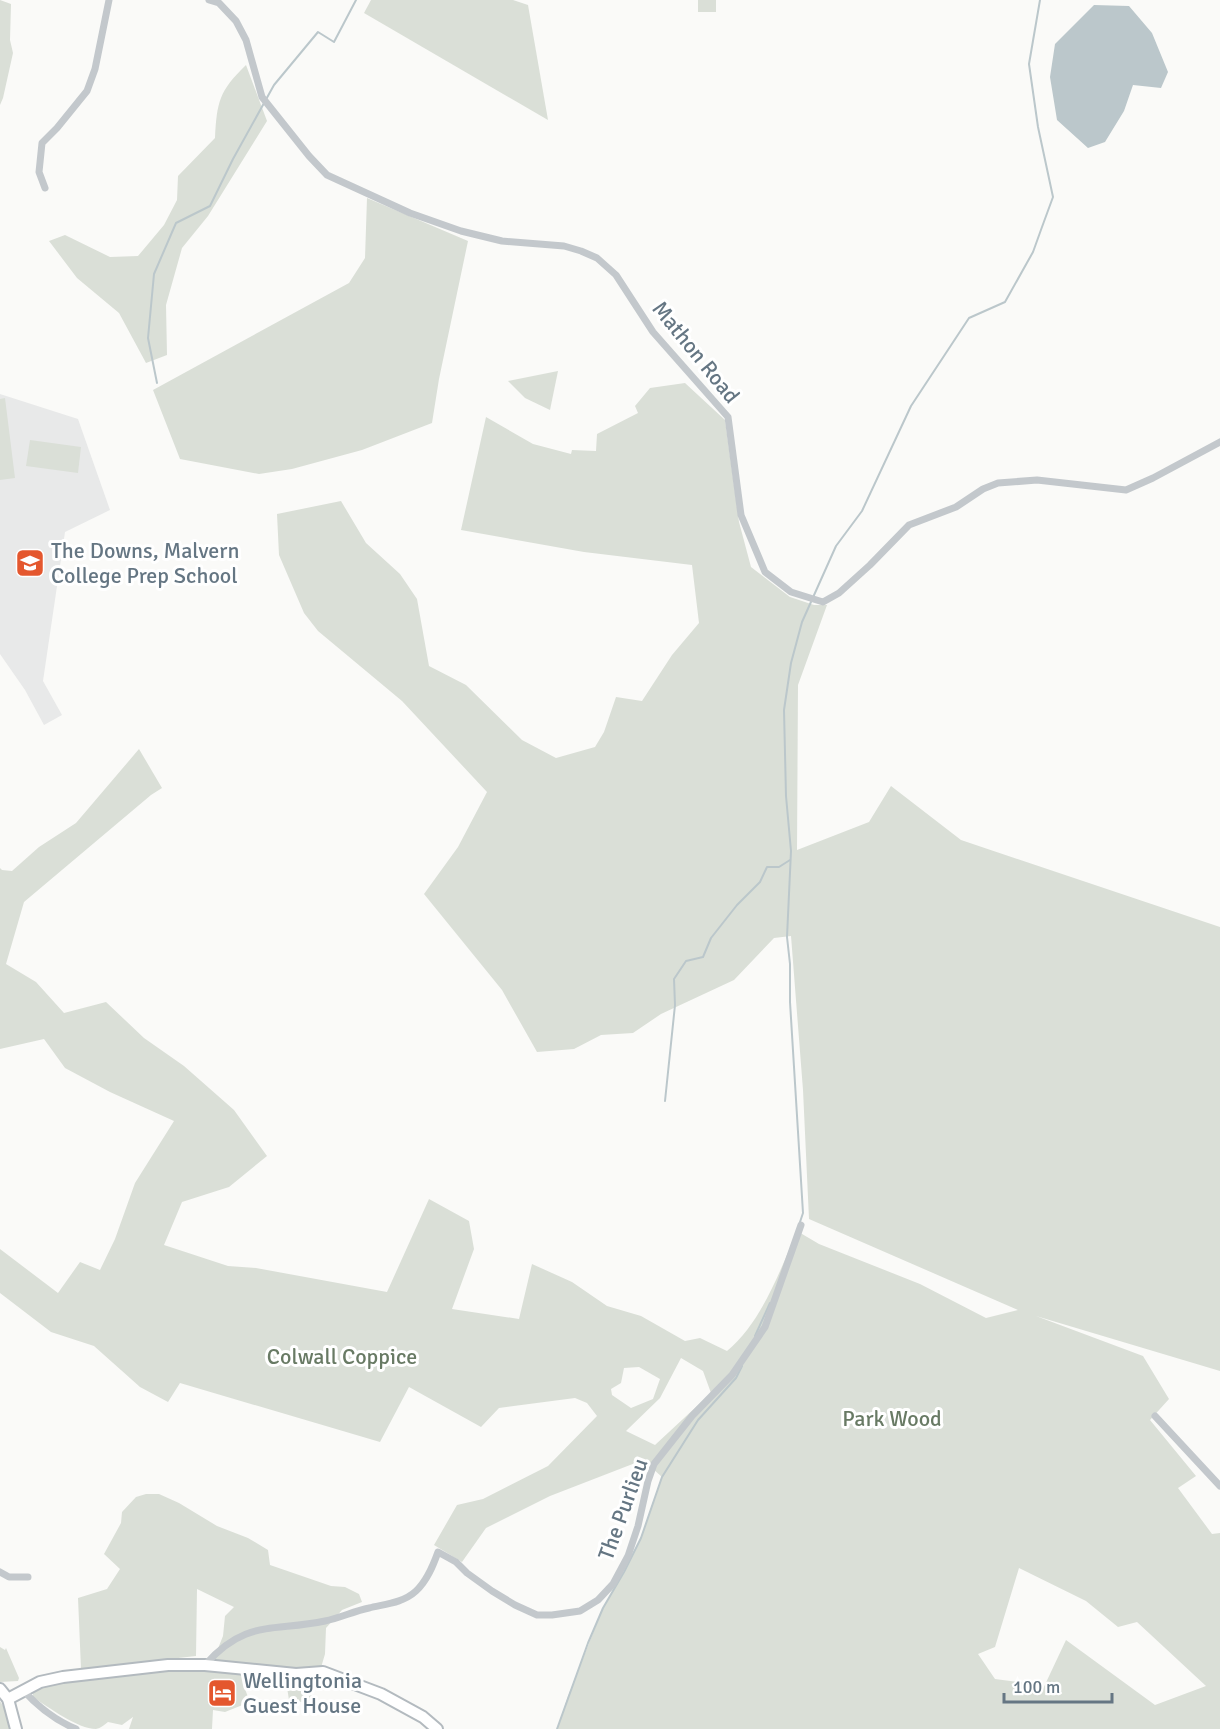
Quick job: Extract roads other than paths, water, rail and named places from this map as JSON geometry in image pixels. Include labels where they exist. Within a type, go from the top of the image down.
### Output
[{"type":"main road","points":[[8,1699],[40,1682],[63,1677],[168,1665],[205,1665],[296,1674],[323,1672],[381,1694],[423,1718],[437,1729]]},
{"type":"main road","points":[[0,1689],[8,1699],[16,1729]]},
{"type":"street","points":[[45,188],[39,172],[42,143],[87,91],[95,69],[109,0]]},
{"type":"street","name":"Mathon Road","points":[[209,0],[219,3],[236,21],[246,40],[262,97],[327,175],[410,213],[469,233],[511,243],[571,248],[597,258],[616,274],[653,333],[728,417],[741,515],[765,572],[791,592],[823,602],[839,593],[909,525],[956,507],[983,489],[998,483],[1037,480],[1126,490],[1220,442]]},
{"type":"street","name":"The Purlieu","points":[[205,1665],[219,1648],[239,1636],[259,1629],[324,1621],[368,1608],[391,1605],[414,1593],[425,1580],[438,1552],[456,1562],[492,1592],[537,1615],[580,1611],[598,1600],[613,1584],[628,1556],[654,1464],[692,1416],[732,1375],[765,1327],[801,1225]]},
{"type":"street","points":[[1155,1416],[1220,1486]]},
{"type":"street","points":[[0,1572],[9,1577],[28,1577]]},
{"type":"street","points":[[23,1690],[46,1712],[76,1729]]},
{"type":"waterway","points":[[157,383],[148,338],[154,274],[176,223],[210,206],[274,85],[318,32],[334,42],[356,0]]},
{"type":"waterway","points":[[800,1222],[803,1213],[787,937],[791,851],[786,796],[784,710],[791,663],[802,622],[836,546],[862,511],[911,406],[969,318],[1005,302],[1033,252],[1053,197],[1038,127],[1029,64],[1040,0]]},
{"type":"waterway","points":[[665,1101],[675,1005],[674,979],[686,961],[703,957],[711,938],[737,905],[760,882],[767,867],[779,867],[790,860]]},
{"type":"waterway","points":[[755,1336],[770,1303]]},
{"type":"waterway","points":[[557,1729],[588,1643],[603,1608],[641,1538],[662,1477],[698,1420],[736,1378],[742,1366]]},
{"type":"place","name":"The Downs, Malvern College Prep School","points":[[30,563]]},
{"type":"place","name":"Wellingtonia Guest House","points":[[222,1693]]},
{"type":"park label","name":"Colwall Coppice","points":[[342,1356]]},
{"type":"park label","name":"Park Wood","points":[[892,1418]]}]
